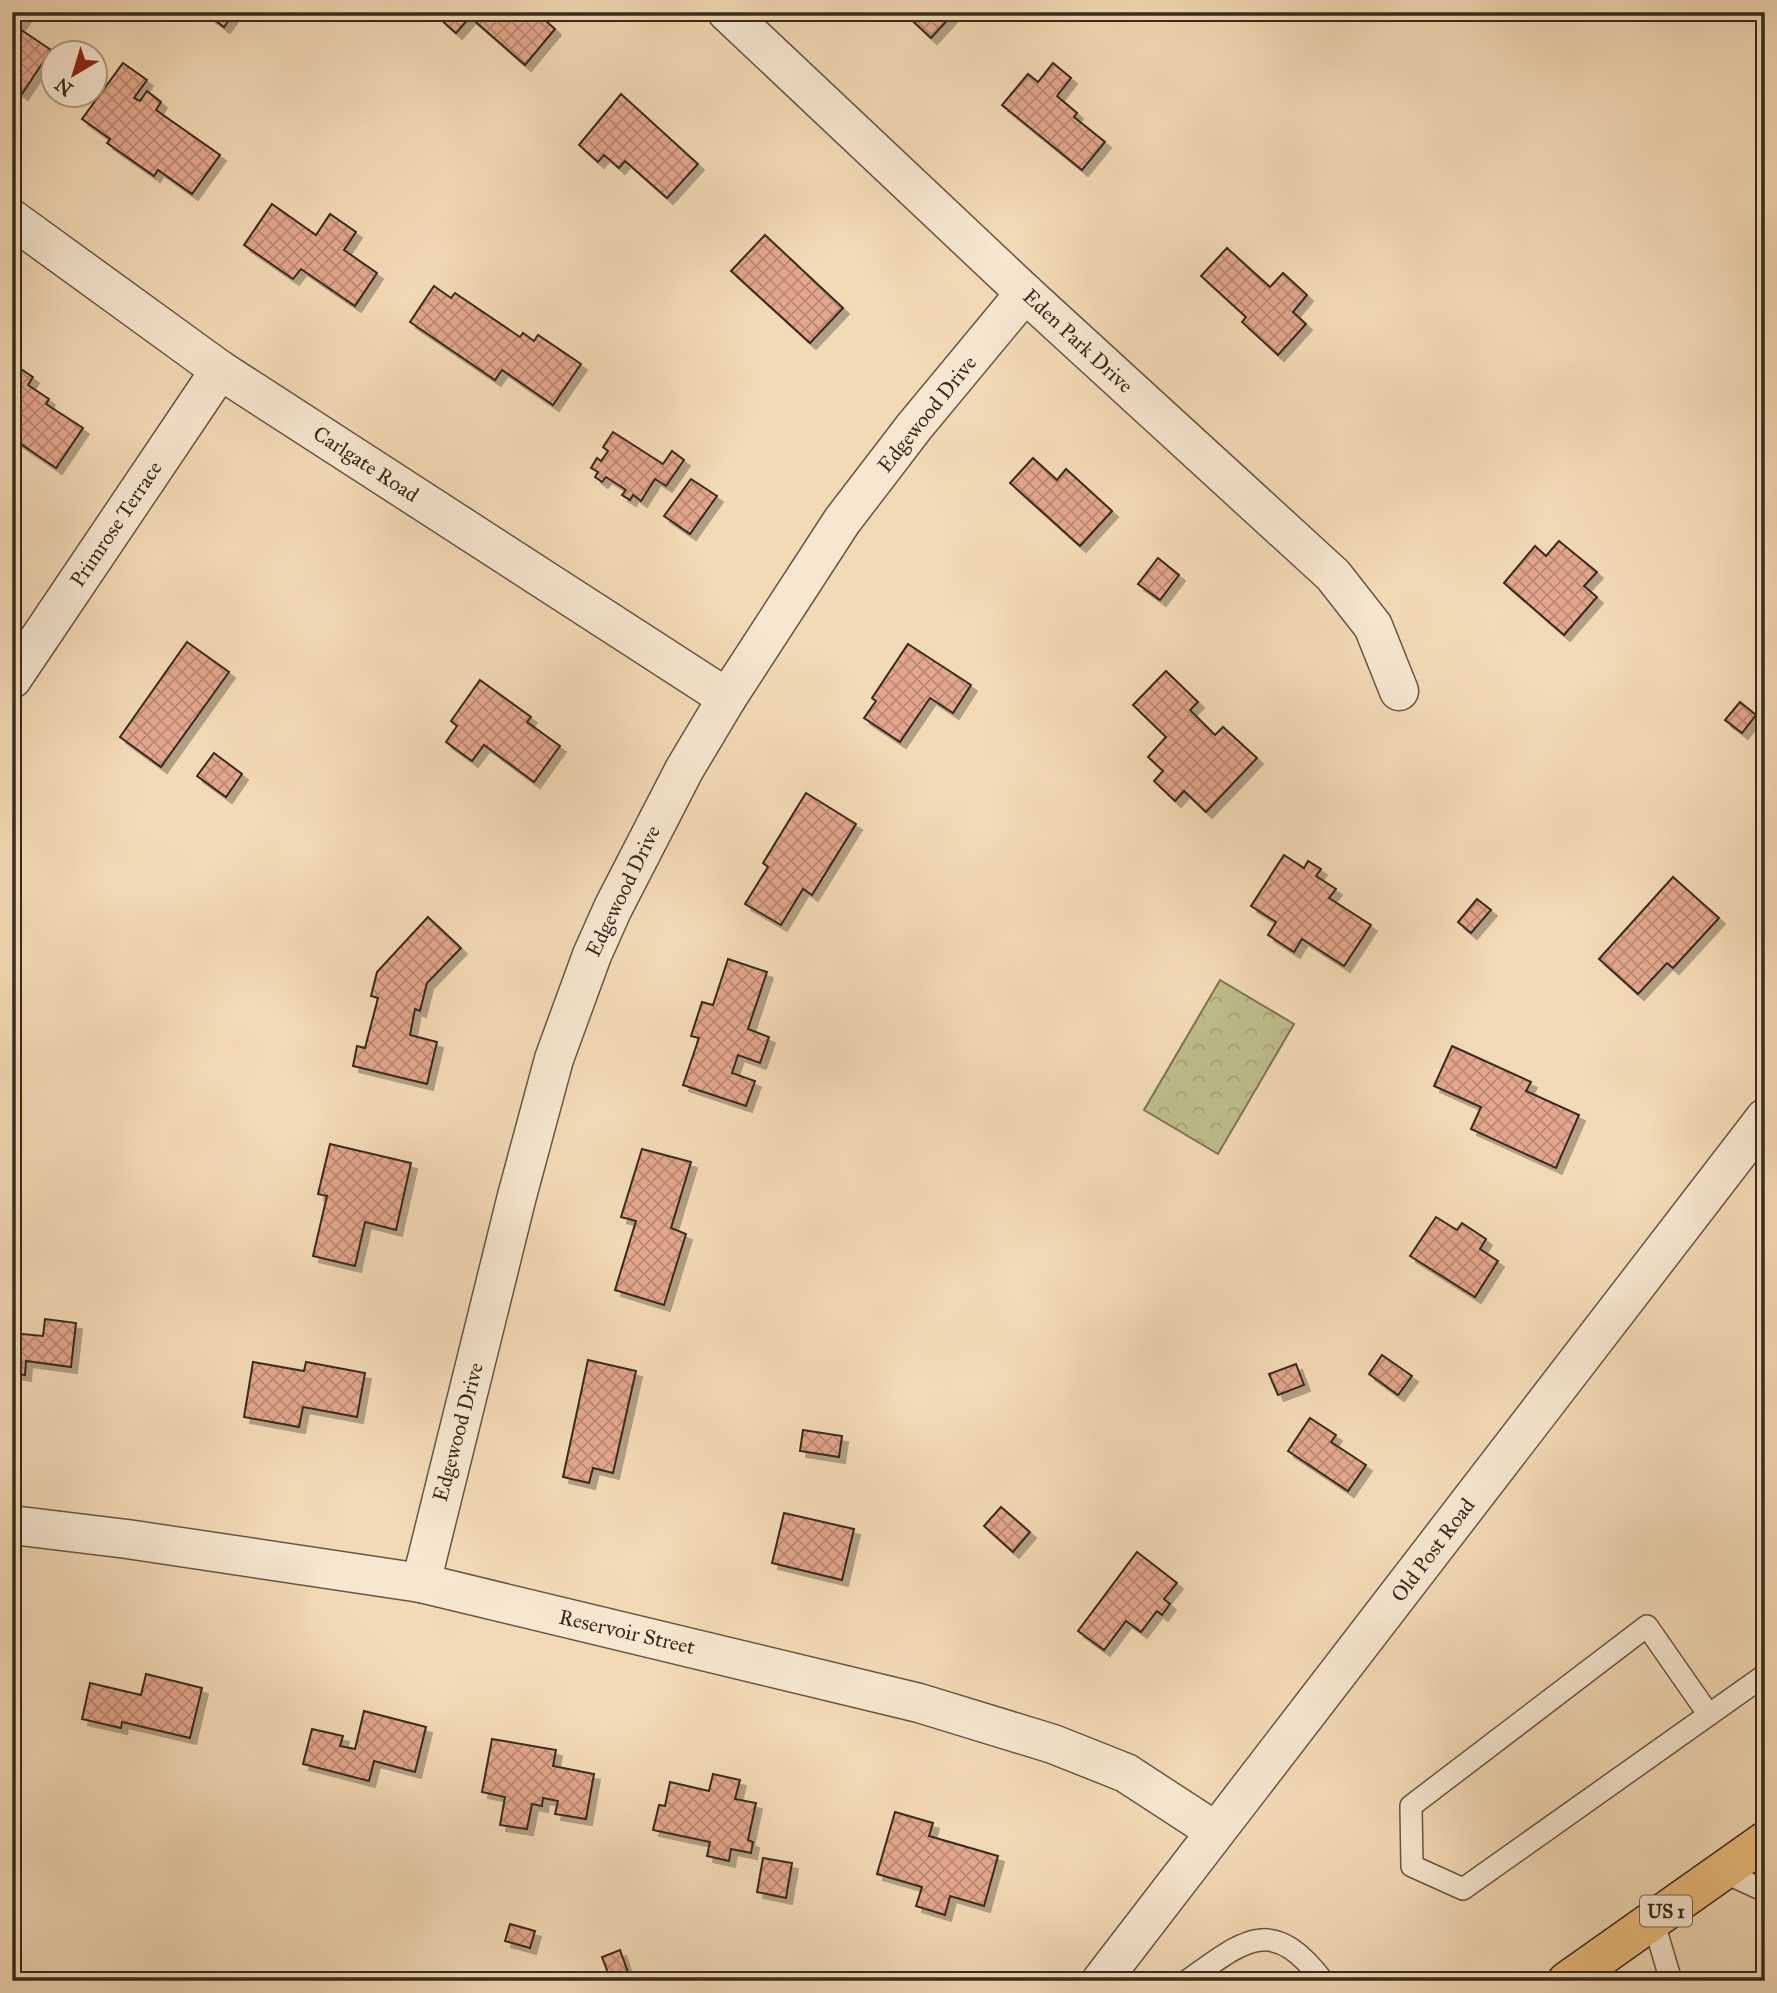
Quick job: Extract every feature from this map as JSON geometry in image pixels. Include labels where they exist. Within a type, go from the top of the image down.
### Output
[{"type":"main road","name":"US 1","points":[[1567,1981],[1765,1841]]},
{"type":"street","name":"Eden Park Drive","points":[[727,12],[1025,293],[1333,575],[1373,626],[1399,691]]},
{"type":"street","name":"Carlgate Road","points":[[12,219],[220,370],[727,698]]},
{"type":"street","name":"Edgewood Drive","points":[[421,1583],[517,1196],[554,1059],[592,955],[613,908],[662,810],[727,698],[842,521],[914,427],[1025,293]]},
{"type":"street","name":"Primrose Terrace","points":[[12,679],[220,370]]},
{"type":"street","name":"Old Post Road","points":[[1101,1981],[1765,1118]]},
{"type":"street","name":"Reservoir Street","points":[[12,1525],[127,1539],[421,1583],[906,1700],[1053,1744],[1126,1773],[1215,1831]]},
{"type":"lane","points":[[1709,1714],[1647,1626],[1411,1806],[1412,1866],[1463,1889],[1765,1675]]},
{"type":"lane","points":[[1721,1871],[1765,1891]]},
{"type":"lane","points":[[1653,1920],[1671,1981]]},
{"type":"lane","points":[[1187,1981],[1240,1945],[1263,1938],[1285,1943],[1315,1977]]},
{"type":"green space","points":[[1220,980],[1294,1024],[1218,1154],[1144,1110]]},
{"type":"building","points":[[12,12],[24,17],[17,27],[38,41],[38,70],[22,94],[12,88]]},
{"type":"building","points":[[204,12],[234,12],[234,13],[224,27]]},
{"type":"building","points":[[448,12],[536,12],[555,29],[525,65],[470,17],[456,33],[441,20]]},
{"type":"building","points":[[903,12],[955,12],[931,38]]},
{"type":"building","points":[[123,63],[147,80],[134,98],[140,101],[147,91],[161,102],[156,110],[220,155],[192,194],[158,170],[154,176],[107,143],[110,139],[82,119],[90,108],[108,108],[108,83]]},
{"type":"building","points":[[1053,63],[1071,78],[1057,96],[1077,113],[1074,117],[1105,142],[1082,170],[1002,105],[1028,74],[1038,82]]},
{"type":"building","points":[[621,94],[698,164],[667,198],[625,161],[619,168],[604,155],[598,162],[579,145]]},
{"type":"building","points":[[272,204],[316,235],[330,214],[356,232],[344,250],[377,273],[355,306],[301,269],[293,279],[244,245]]},
{"type":"building","points":[[765,235],[843,308],[810,343],[731,271]]},
{"type":"building","points":[[1227,248],[1270,287],[1283,273],[1307,295],[1293,312],[1306,324],[1278,355],[1242,322],[1246,317],[1201,276]]},
{"type":"building","points":[[434,286],[451,298],[455,293],[520,337],[523,333],[534,341],[538,335],[581,364],[553,405],[502,370],[495,380],[410,322]]},
{"type":"building","points":[[21,369],[33,377],[28,385],[49,399],[46,404],[83,428],[56,468],[12,438],[12,375],[16,377]]},
{"type":"building","points":[[613,432],[663,464],[672,451],[684,460],[666,486],[655,479],[641,501],[633,495],[630,500],[622,495],[626,490],[606,477],[602,482],[595,477],[598,472],[591,468],[597,458],[601,461],[608,451],[603,447]]},
{"type":"building","points":[[1033,458],[1057,480],[1066,469],[1112,511],[1080,546],[1010,483]]},
{"type":"building","points":[[691,479],[717,496],[690,534],[664,516]]},
{"type":"building","points":[[1559,541],[1597,572],[1584,586],[1597,597],[1564,635],[1504,583],[1535,546],[1546,556]]},
{"type":"building","points":[[1158,558],[1179,575],[1160,600],[1138,584]]},
{"type":"building","points":[[187,642],[229,672],[161,767],[120,737]]},
{"type":"building","points":[[908,644],[971,685],[953,713],[930,698],[900,742],[864,718],[876,701],[872,698]]},
{"type":"building","points":[[1166,671],[1198,702],[1190,710],[1215,735],[1223,727],[1257,758],[1206,812],[1184,791],[1175,801],[1154,781],[1163,771],[1148,757],[1166,737],[1133,705]]},
{"type":"building","points":[[480,680],[531,717],[527,722],[560,746],[534,782],[484,745],[472,761],[446,742],[457,726],[451,721]]},
{"type":"building","points":[[1740,702],[1756,715],[1742,733],[1725,720]]},
{"type":"building","points":[[214,753],[242,774],[226,797],[197,776]]},
{"type":"building","points":[[806,793],[856,824],[812,895],[803,889],[781,925],[745,904],[768,867],[763,863]]},
{"type":"building","points":[[1284,855],[1304,868],[1308,861],[1321,869],[1316,876],[1336,889],[1329,898],[1371,925],[1344,966],[1302,939],[1294,952],[1268,935],[1276,922],[1251,906]]},
{"type":"building","points":[[1673,877],[1719,918],[1673,968],[1667,963],[1638,994],[1599,959]]},
{"type":"building","points":[[1477,899],[1491,910],[1471,933],[1458,922]]},
{"type":"building","points":[[428,917],[461,948],[427,983],[420,1011],[415,1009],[410,1035],[437,1042],[427,1084],[353,1066],[357,1046],[365,1048],[378,998],[371,996],[377,972]]},
{"type":"building","points":[[728,959],[767,972],[748,1029],[769,1037],[760,1063],[738,1055],[732,1073],[755,1081],[746,1106],[683,1085],[699,1038],[691,1036],[702,1002],[713,1005]]},
{"type":"building","points":[[1452,1046],[1531,1082],[1526,1091],[1579,1115],[1556,1168],[1471,1129],[1481,1107],[1434,1086]]},
{"type":"building","points":[[330,1144],[411,1163],[396,1230],[365,1222],[355,1266],[313,1256],[327,1196],[318,1194]]},
{"type":"building","points":[[642,1149],[691,1162],[671,1228],[686,1234],[664,1305],[615,1290],[636,1221],[621,1217]]},
{"type":"building","points":[[1436,1217],[1457,1230],[1462,1223],[1486,1239],[1480,1249],[1498,1261],[1475,1297],[1410,1256]]},
{"type":"building","points":[[45,1319],[76,1323],[71,1367],[26,1361],[25,1375],[12,1373],[12,1333],[43,1336]]},
{"type":"building","points":[[1382,1355],[1412,1376],[1398,1395],[1369,1374]]},
{"type":"building","points":[[588,1360],[636,1371],[613,1473],[593,1468],[589,1483],[563,1477]]},
{"type":"building","points":[[253,1362],[304,1371],[306,1362],[365,1373],[357,1417],[303,1407],[299,1427],[244,1417]]},
{"type":"building","points":[[1296,1364],[1304,1385],[1278,1395],[1269,1374]]},
{"type":"building","points":[[1310,1418],[1336,1435],[1331,1442],[1366,1465],[1348,1491],[1288,1451]]},
{"type":"building","points":[[803,1430],[842,1436],[839,1457],[800,1451]]},
{"type":"building","points":[[1001,1507],[1030,1532],[1013,1552],[984,1526]]},
{"type":"building","points":[[784,1513],[854,1529],[842,1580],[772,1563]]},
{"type":"building","points":[[1137,1552],[1177,1583],[1164,1599],[1170,1604],[1162,1615],[1157,1611],[1141,1632],[1126,1621],[1104,1650],[1078,1631]]},
{"type":"building","points":[[146,1674],[202,1688],[190,1738],[122,1722],[121,1728],[82,1719],[90,1683],[141,1695]]},
{"type":"building","points":[[364,1711],[426,1727],[415,1772],[374,1761],[369,1781],[303,1764],[312,1729],[343,1736],[340,1746],[355,1749]]},
{"type":"building","points":[[492,1739],[556,1750],[553,1766],[594,1774],[586,1819],[555,1814],[558,1801],[543,1798],[542,1806],[532,1804],[527,1829],[500,1825],[505,1797],[482,1792]]},
{"type":"building","points":[[713,1774],[740,1780],[735,1799],[756,1803],[748,1840],[753,1842],[751,1853],[731,1849],[729,1861],[707,1856],[710,1842],[653,1830],[659,1805],[665,1806],[670,1782],[709,1791]]},
{"type":"building","points":[[895,1812],[933,1823],[929,1836],[998,1856],[984,1906],[950,1896],[945,1915],[916,1906],[922,1887],[877,1874]]},
{"type":"building","points":[[763,1858],[792,1863],[786,1898],[757,1892]]},
{"type":"building","points":[[510,1924],[535,1931],[530,1948],[505,1941]]},
{"type":"building","points":[[620,1950],[629,1975],[611,1981],[602,1957]]}]
